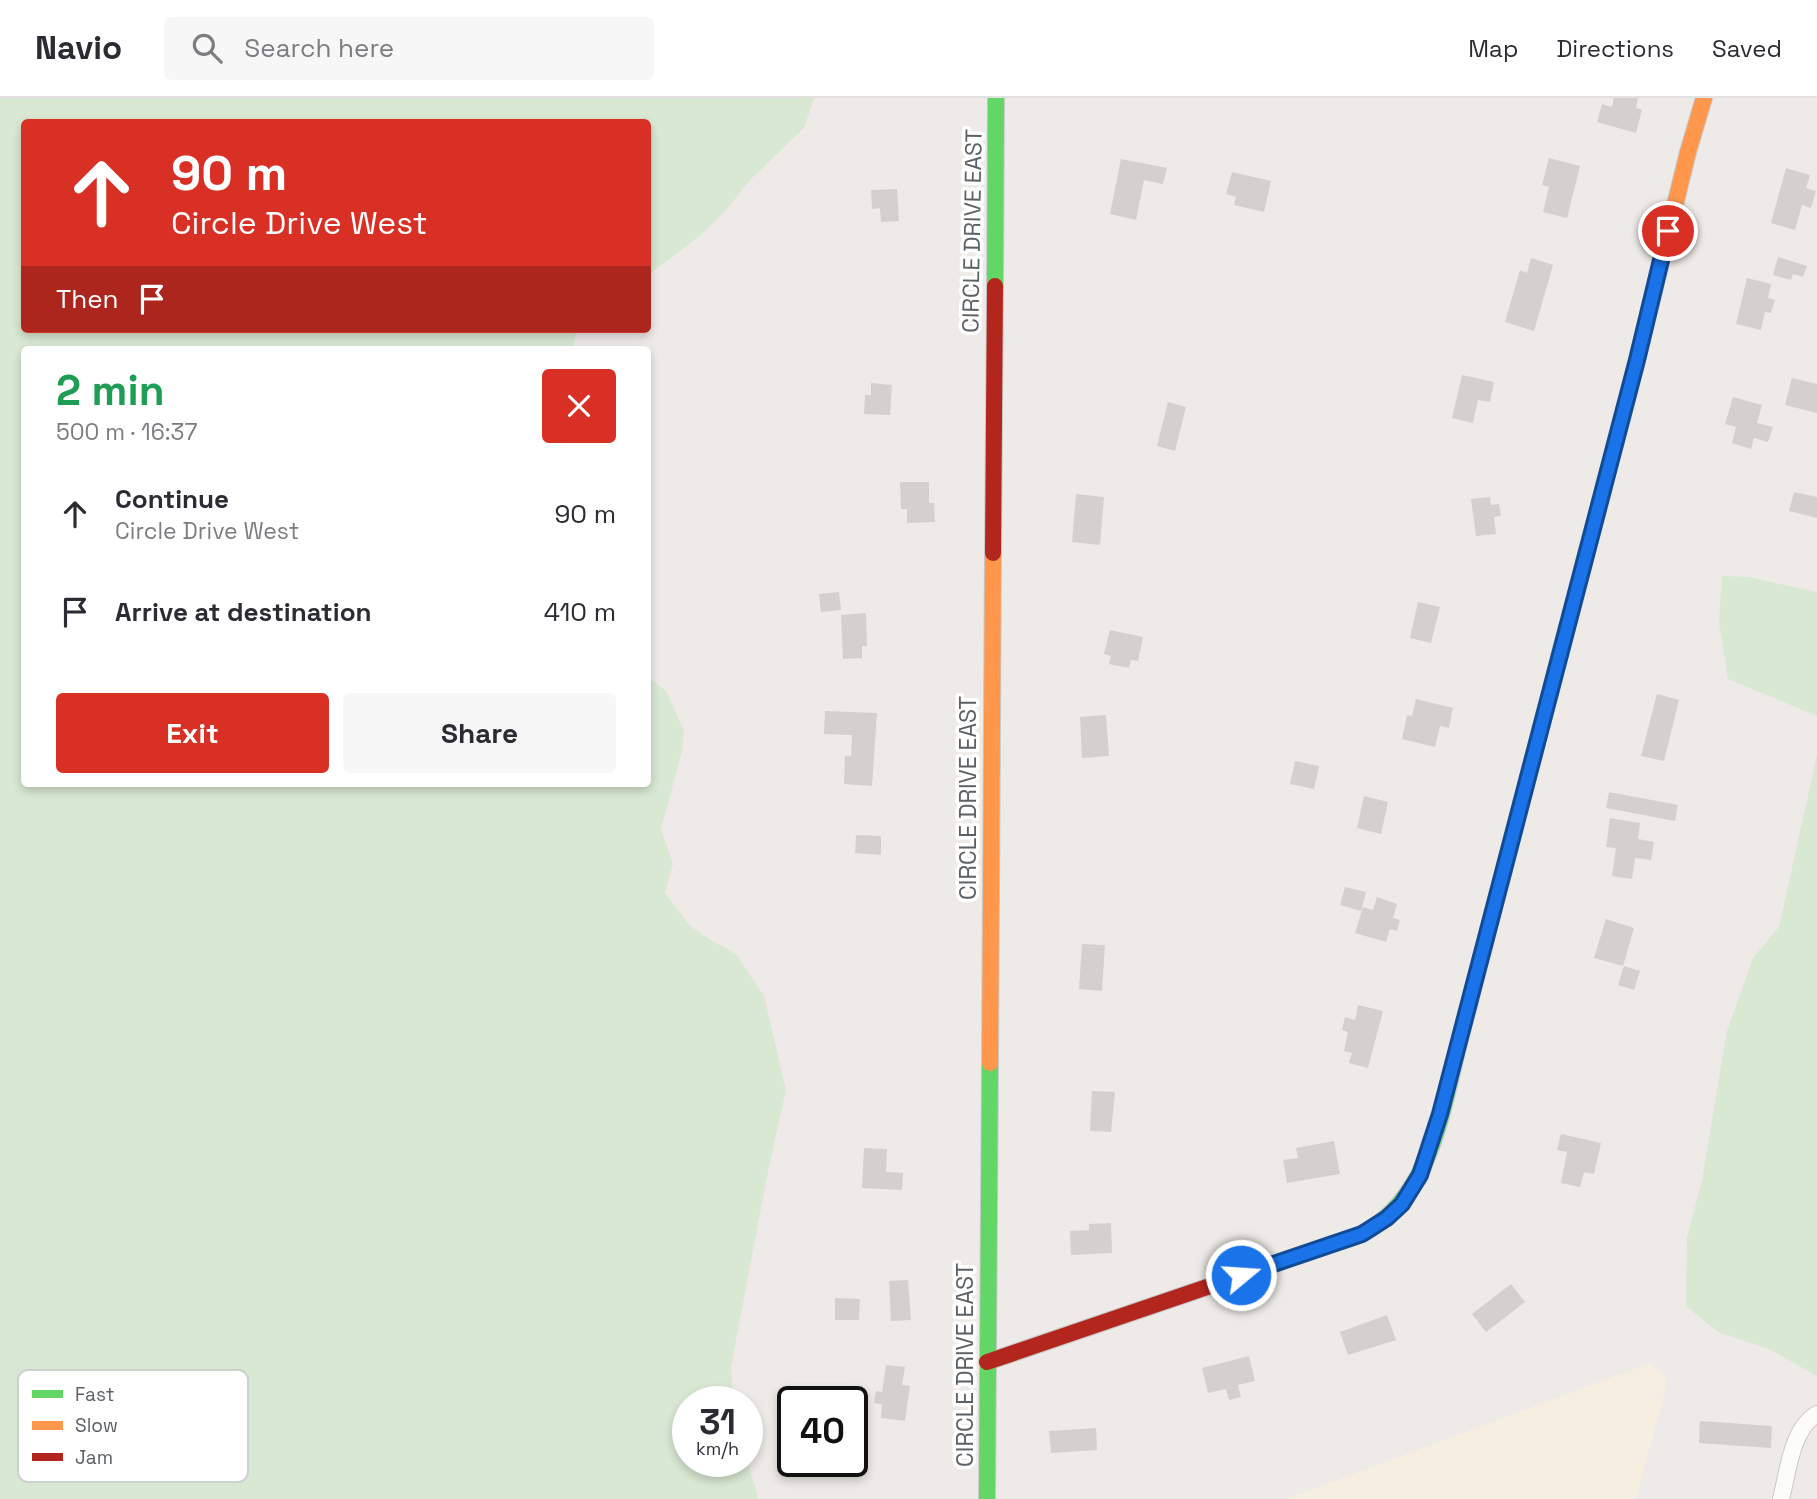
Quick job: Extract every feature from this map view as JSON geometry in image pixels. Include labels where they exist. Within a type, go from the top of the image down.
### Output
[{"type":"street","name":"CIRCLE DRIVE EAST","points":[[987,1499],[996,98]]},
{"type":"street","points":[[987,1362],[1362,1234],[1387,1218],[1402,1204],[1420,1175],[1440,1114],[1704,98]]},
{"type":"street","points":[[1782,1499],[1797,1437],[1803,1426],[1817,1415]]},
{"type":"shaded area","points":[[1650,1363],[1668,1380],[1636,1499],[1286,1499]]},
{"type":"green space","points":[[0,98],[814,98],[804,128],[749,181],[727,209],[702,234],[651,273],[651,119],[21,119],[21,333],[576,333],[574,346],[21,346],[21,787],[651,787],[651,679],[666,691],[684,731],[682,751],[661,829],[673,864],[665,893],[690,926],[736,954],[764,996],[786,1090],[731,1367],[732,1386],[672,1386],[672,1477],[752,1477],[757,1499],[0,1499]]},
{"type":"green space","points":[[1722,576],[1748,577],[1817,592],[1817,716],[1728,679],[1719,623]]},
{"type":"green space","points":[[1817,755],[1817,1376],[1769,1349],[1718,1332],[1686,1306],[1687,1237],[1702,1181],[1727,1031],[1753,958],[1779,927]]},
{"type":"building","points":[[1614,98],[1638,98],[1636,108],[1642,110],[1636,133],[1597,122],[1602,104],[1612,107]]},
{"type":"building","points":[[1549,158],[1580,166],[1567,218],[1543,212],[1549,187],[1542,185]]},
{"type":"building","points":[[1121,159],[1167,168],[1163,184],[1144,180],[1136,220],[1110,214]]},
{"type":"building","points":[[1786,168],[1810,175],[1806,188],[1816,191],[1811,208],[1802,205],[1795,230],[1771,223]]},
{"type":"building","points":[[1232,172],[1271,181],[1264,212],[1234,205],[1236,197],[1226,194]]},
{"type":"building","points":[[897,189],[899,221],[881,222],[880,208],[872,209],[871,190]]},
{"type":"building","points":[[1778,257],[1807,266],[1803,277],[1793,274],[1791,280],[1773,275]]},
{"type":"building","points":[[1531,258],[1553,265],[1534,331],[1505,322],[1520,270],[1527,273]]},
{"type":"building","points":[[1747,278],[1771,284],[1768,298],[1775,300],[1771,313],[1765,312],[1761,330],[1736,324]]},
{"type":"building","points":[[1462,375],[1494,382],[1490,402],[1478,400],[1473,423],[1452,418]]},
{"type":"building","points":[[1792,378],[1817,384],[1817,413],[1785,405]]},
{"type":"building","points":[[871,383],[892,385],[890,415],[864,414],[865,395],[871,395]]},
{"type":"building","points":[[1733,397],[1762,405],[1757,423],[1773,427],[1768,442],[1754,438],[1751,449],[1732,443],[1736,427],[1725,424]]},
{"type":"building","points":[[1168,402],[1186,407],[1175,451],[1157,446]]},
{"type":"building","points":[[900,482],[929,482],[929,503],[934,503],[935,522],[907,523],[907,509],[901,509]]},
{"type":"building","points":[[1794,492],[1817,497],[1817,518],[1789,511]]},
{"type":"building","points":[[1076,494],[1104,497],[1100,545],[1072,542]]},
{"type":"building","points":[[1490,497],[1491,505],[1499,504],[1501,516],[1494,517],[1496,534],[1476,536],[1471,499]]},
{"type":"building","points":[[839,592],[841,610],[821,612],[819,594]]},
{"type":"building","points":[[1418,602],[1440,607],[1431,643],[1410,638]]},
{"type":"building","points":[[866,613],[867,646],[862,646],[862,658],[843,659],[841,615]]},
{"type":"building","points":[[1110,630],[1143,637],[1138,661],[1131,660],[1129,668],[1109,664],[1111,656],[1104,654]]},
{"type":"building","points":[[1657,694],[1679,700],[1664,761],[1641,756]]},
{"type":"building","points":[[1416,699],[1453,708],[1449,728],[1440,726],[1435,747],[1402,739],[1407,715],[1412,716]]},
{"type":"building","points":[[825,711],[877,713],[872,786],[844,784],[845,756],[851,756],[852,735],[824,734]]},
{"type":"building","points":[[1106,715],[1109,756],[1082,758],[1080,717]]},
{"type":"building","points":[[1295,761],[1319,766],[1314,789],[1290,784]]},
{"type":"building","points":[[1609,792],[1678,805],[1675,821],[1606,808]]},
{"type":"building","points":[[1364,796],[1388,802],[1381,834],[1357,828]]},
{"type":"building","points":[[1610,818],[1640,823],[1638,839],[1654,842],[1651,860],[1635,858],[1632,879],[1612,876],[1616,848],[1606,847]]},
{"type":"building","points":[[856,835],[881,836],[881,855],[855,853]]},
{"type":"building","points":[[1345,887],[1366,892],[1361,911],[1340,905]]},
{"type":"building","points":[[1377,897],[1397,904],[1393,918],[1400,920],[1397,931],[1390,929],[1386,942],[1355,933],[1363,907],[1373,910]]},
{"type":"building","points":[[1606,919],[1634,928],[1623,966],[1594,958]]},
{"type":"building","points":[[1082,944],[1105,945],[1102,991],[1079,989]]},
{"type":"building","points":[[1624,966],[1640,971],[1634,990],[1618,985]]},
{"type":"building","points":[[1358,1005],[1383,1011],[1368,1068],[1349,1063],[1352,1053],[1344,1051],[1348,1032],[1342,1030],[1345,1017],[1355,1020]]},
{"type":"building","points":[[1092,1091],[1115,1092],[1111,1132],[1090,1131]]},
{"type":"building","points":[[1561,1134],[1601,1143],[1594,1174],[1584,1172],[1580,1187],[1561,1183],[1567,1152],[1557,1150]]},
{"type":"building","points":[[1334,1141],[1340,1174],[1287,1183],[1283,1160],[1298,1158],[1296,1148]]},
{"type":"building","points":[[864,1148],[887,1149],[886,1172],[903,1173],[902,1190],[862,1188]]},
{"type":"building","points":[[1111,1223],[1112,1253],[1071,1255],[1070,1231],[1089,1230],[1089,1224]]},
{"type":"building","points":[[908,1280],[911,1320],[891,1321],[889,1281]]},
{"type":"building","points":[[1511,1284],[1525,1302],[1486,1332],[1472,1314]]},
{"type":"building","points":[[835,1298],[860,1299],[859,1320],[835,1320]]},
{"type":"building","points":[[1387,1315],[1396,1340],[1348,1355],[1340,1332]]},
{"type":"building","points":[[1249,1356],[1255,1381],[1238,1385],[1241,1397],[1229,1400],[1226,1389],[1208,1393],[1202,1368]]},
{"type":"building","points":[[886,1365],[905,1367],[902,1385],[910,1386],[905,1421],[881,1418],[882,1404],[874,1403],[876,1391],[882,1392]]},
{"type":"building","points":[[1700,1421],[1772,1426],[1771,1448],[1699,1443]]},
{"type":"building","points":[[1096,1428],[1097,1450],[1051,1453],[1049,1431]]},
{"type":"traffic: fast","points":[[995,286],[996,98]]},
{"type":"traffic: fast","points":[[1263,1268],[1365,1232],[1388,1216],[1406,1195],[1421,1171],[1432,1145],[1461,1035]]},
{"type":"traffic: fast","points":[[987,1499],[990,1063]]},
{"type":"traffic: slow","points":[[1556,669],[1704,98]]},
{"type":"traffic: slow","points":[[990,1063],[993,553]]},
{"type":"traffic: jam","points":[[993,553],[995,286]]},
{"type":"traffic: jam","points":[[1461,1035],[1556,669]]},
{"type":"traffic: jam","points":[[987,1362],[1263,1268]]},
{"type":"route","points":[[1241,1275],[1362,1234],[1387,1218],[1402,1204],[1423,1170],[1440,1114],[1637,360],[1668,231]]}]
